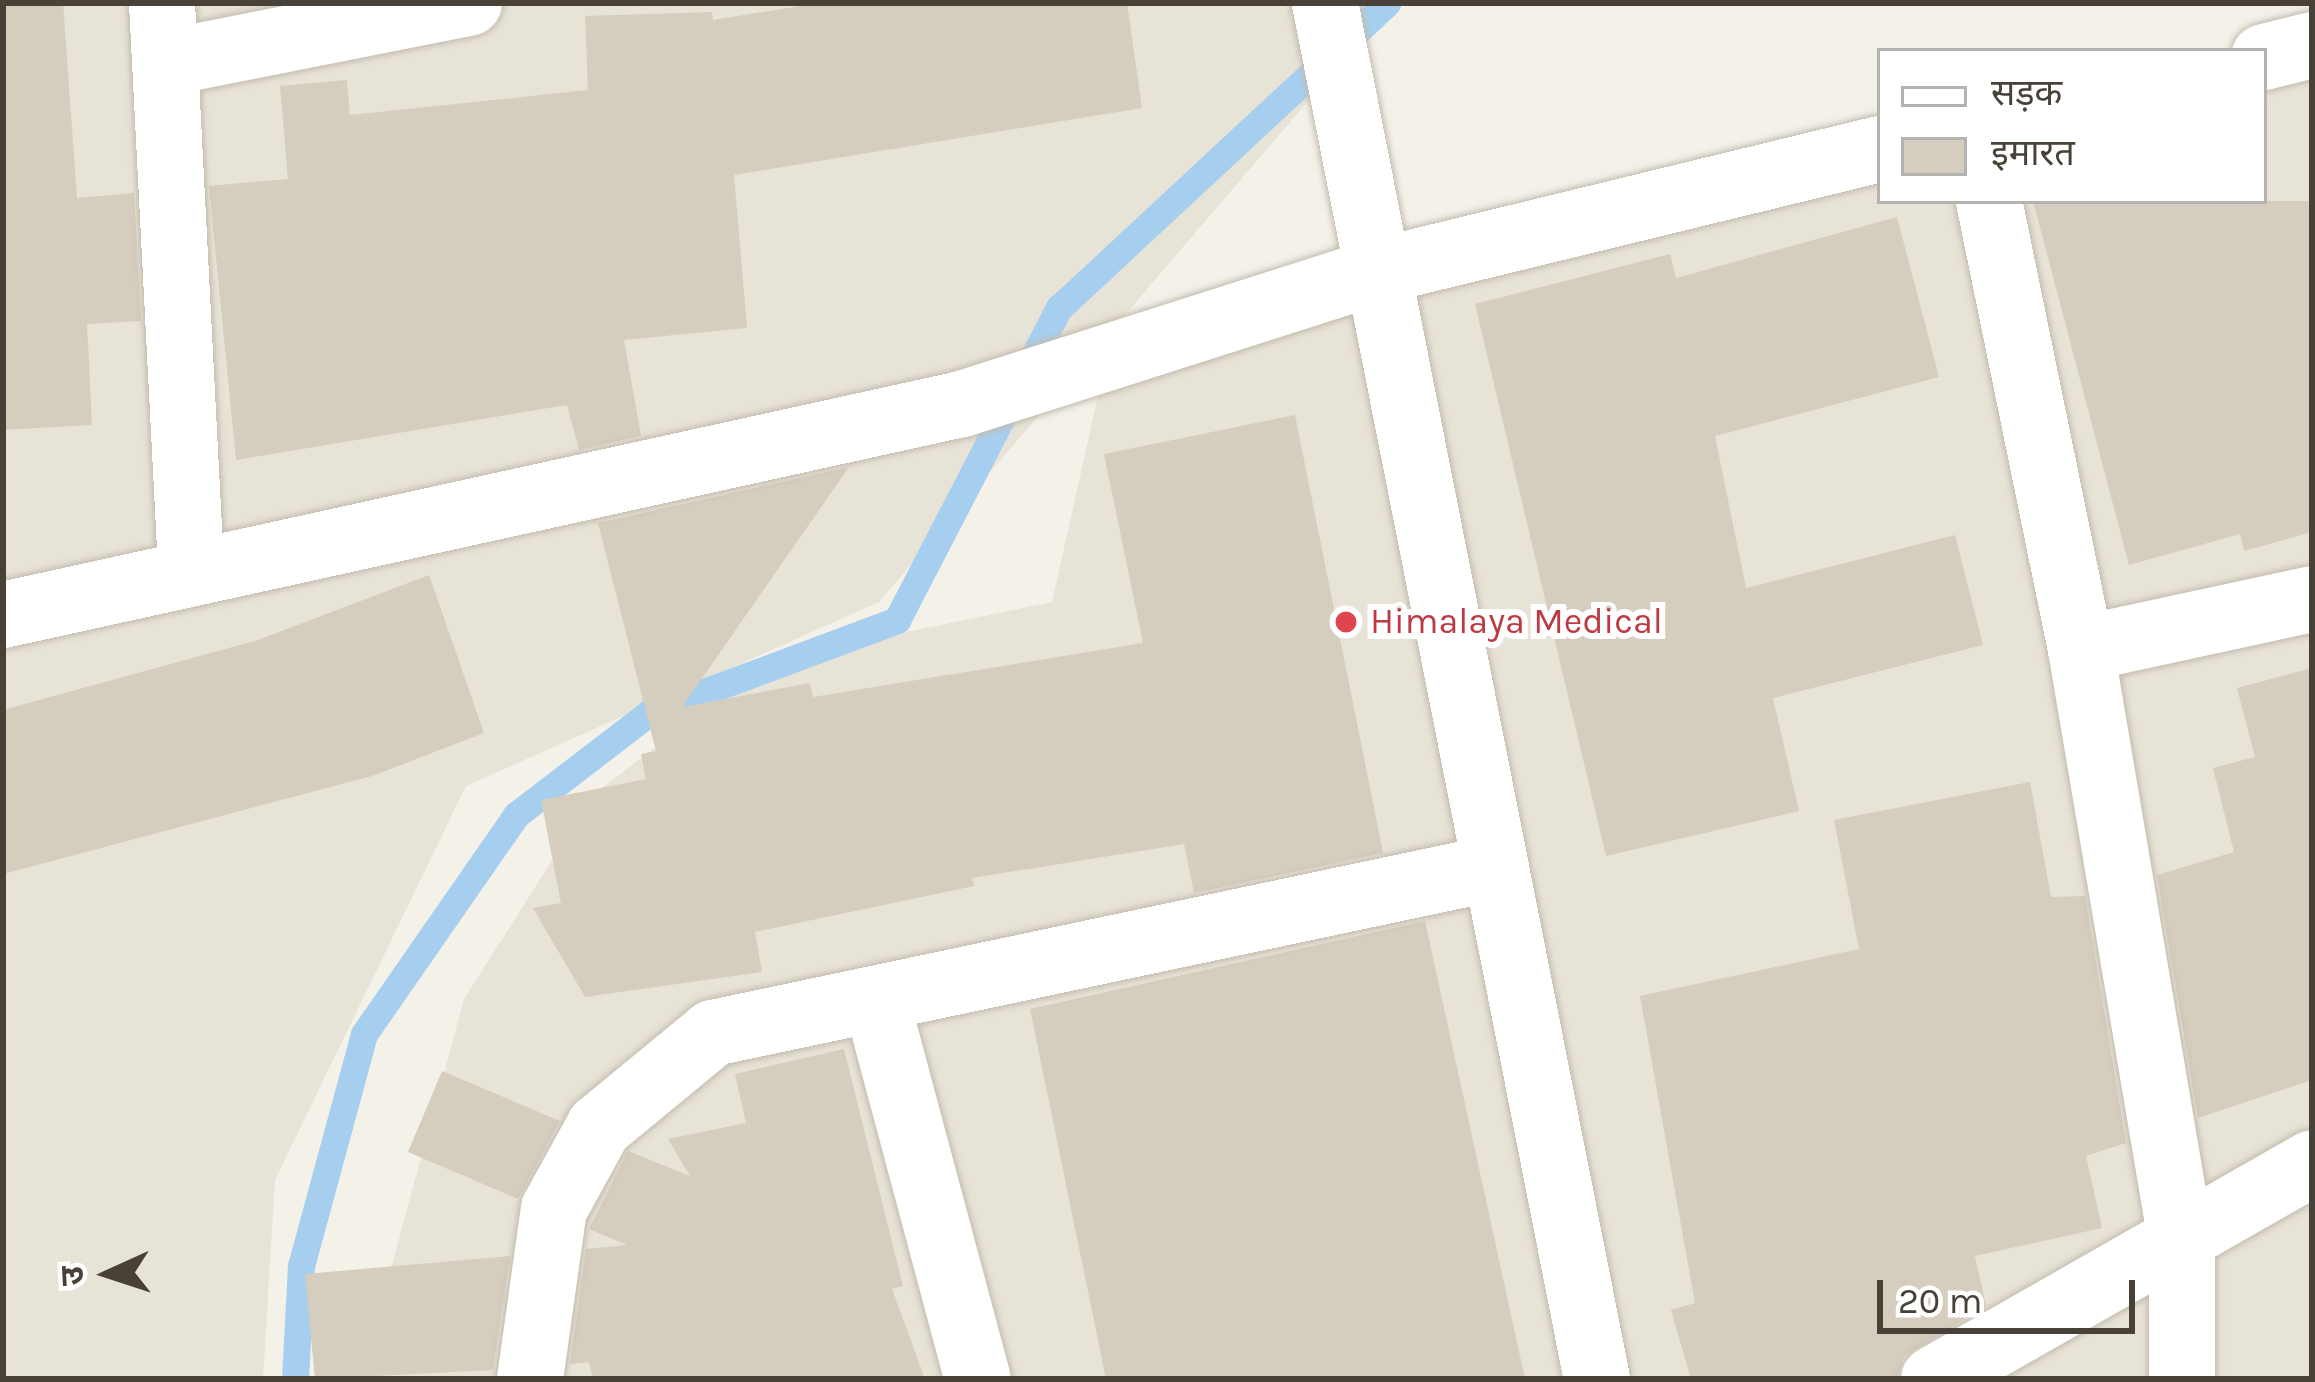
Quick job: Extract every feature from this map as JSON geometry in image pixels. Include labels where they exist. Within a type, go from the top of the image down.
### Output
[{"type":"street","points":[[191,568],[163,33],[470,3]]},
{"type":"street","points":[[1325,3],[1355,133],[1493,868],[1597,1379]]},
{"type":"street","points":[[2267,56],[2312,46]]},
{"type":"street","points":[[3,615],[191,568],[962,404],[1086,359],[1379,271],[1877,149]]},
{"type":"street","points":[[1990,204],[2081,649],[2182,1246],[2182,1379]]},
{"type":"street","points":[[2081,649],[2312,599]]},
{"type":"street","points":[[530,1379],[554,1209],[599,1127],[713,1033],[877,1003],[1493,868]]},
{"type":"street","points":[[877,1003],[978,1379]]},
{"type":"street","points":[[1934,1379],[2182,1246],[2312,1163]]},
{"type":"shaded area","points":[[3,3],[1392,3],[879,602],[466,786],[275,1180],[263,1379],[3,1379]]},
{"type":"shaded area","points":[[2312,40],[2312,1379],[361,1379],[464,999],[595,793],[771,660],[1052,602],[1098,396],[1877,124],[1877,204],[2267,204],[2267,50]]},
{"type":"building","points":[[3,3],[63,3],[77,198],[134,193],[141,321],[87,324],[92,425],[3,430]]},
{"type":"building","points":[[819,3],[1127,3],[1142,108],[734,175],[747,328],[624,340],[641,436],[579,450],[567,405],[236,460],[209,186],[288,179],[280,86],[347,80],[350,115],[588,90],[585,16],[712,12],[713,20]]},
{"type":"building","points":[[2312,201],[2312,532],[2244,551],[2240,534],[2129,565],[2034,204]]},
{"type":"building","points":[[1897,217],[1939,377],[1715,436],[1746,588],[1955,535],[1983,645],[1773,698],[1799,811],[1606,856],[1475,304],[1670,254],[1676,278]]},
{"type":"building","points":[[1295,415],[1383,853],[1194,893],[1184,844],[972,878],[974,886],[755,932],[762,972],[585,997],[533,908],[561,903],[541,800],[646,779],[641,754],[656,751],[598,523],[849,467],[682,707],[810,683],[813,697],[1143,643],[1104,454]]},
{"type":"building","points":[[429,575],[484,733],[372,776],[3,874],[3,710],[258,640]]},
{"type":"building","points":[[2312,668],[2312,1080],[2198,1118],[2157,875],[2234,852],[2213,768],[2255,757],[2237,688]]},
{"type":"building","points":[[2030,782],[2051,897],[2085,896],[2126,1143],[2086,1156],[2102,1228],[1975,1256],[1986,1306],[1904,1356],[1897,1379],[1691,1379],[1671,1310],[1695,1303],[1640,996],[1859,949],[1834,820]]},
{"type":"building","points":[[1425,921],[1525,1379],[1106,1379],[1030,1009]]},
{"type":"building","points":[[844,1049],[903,1286],[892,1289],[925,1379],[593,1379],[589,1362],[570,1364],[586,1249],[627,1245],[589,1229],[628,1151],[690,1176],[668,1139],[746,1123],[735,1074]]},
{"type":"building","points":[[442,1071],[560,1121],[518,1199],[408,1152]]},
{"type":"building","points":[[510,1256],[493,1370],[315,1379],[305,1274]]},
{"type":"waterway","points":[[295,1379],[301,1266],[364,1034],[516,815],[650,712],[897,620],[1059,308],[1387,3]]},
{"type":"place","name":"Himalaya Medical","points":[[1346,622]]}]
